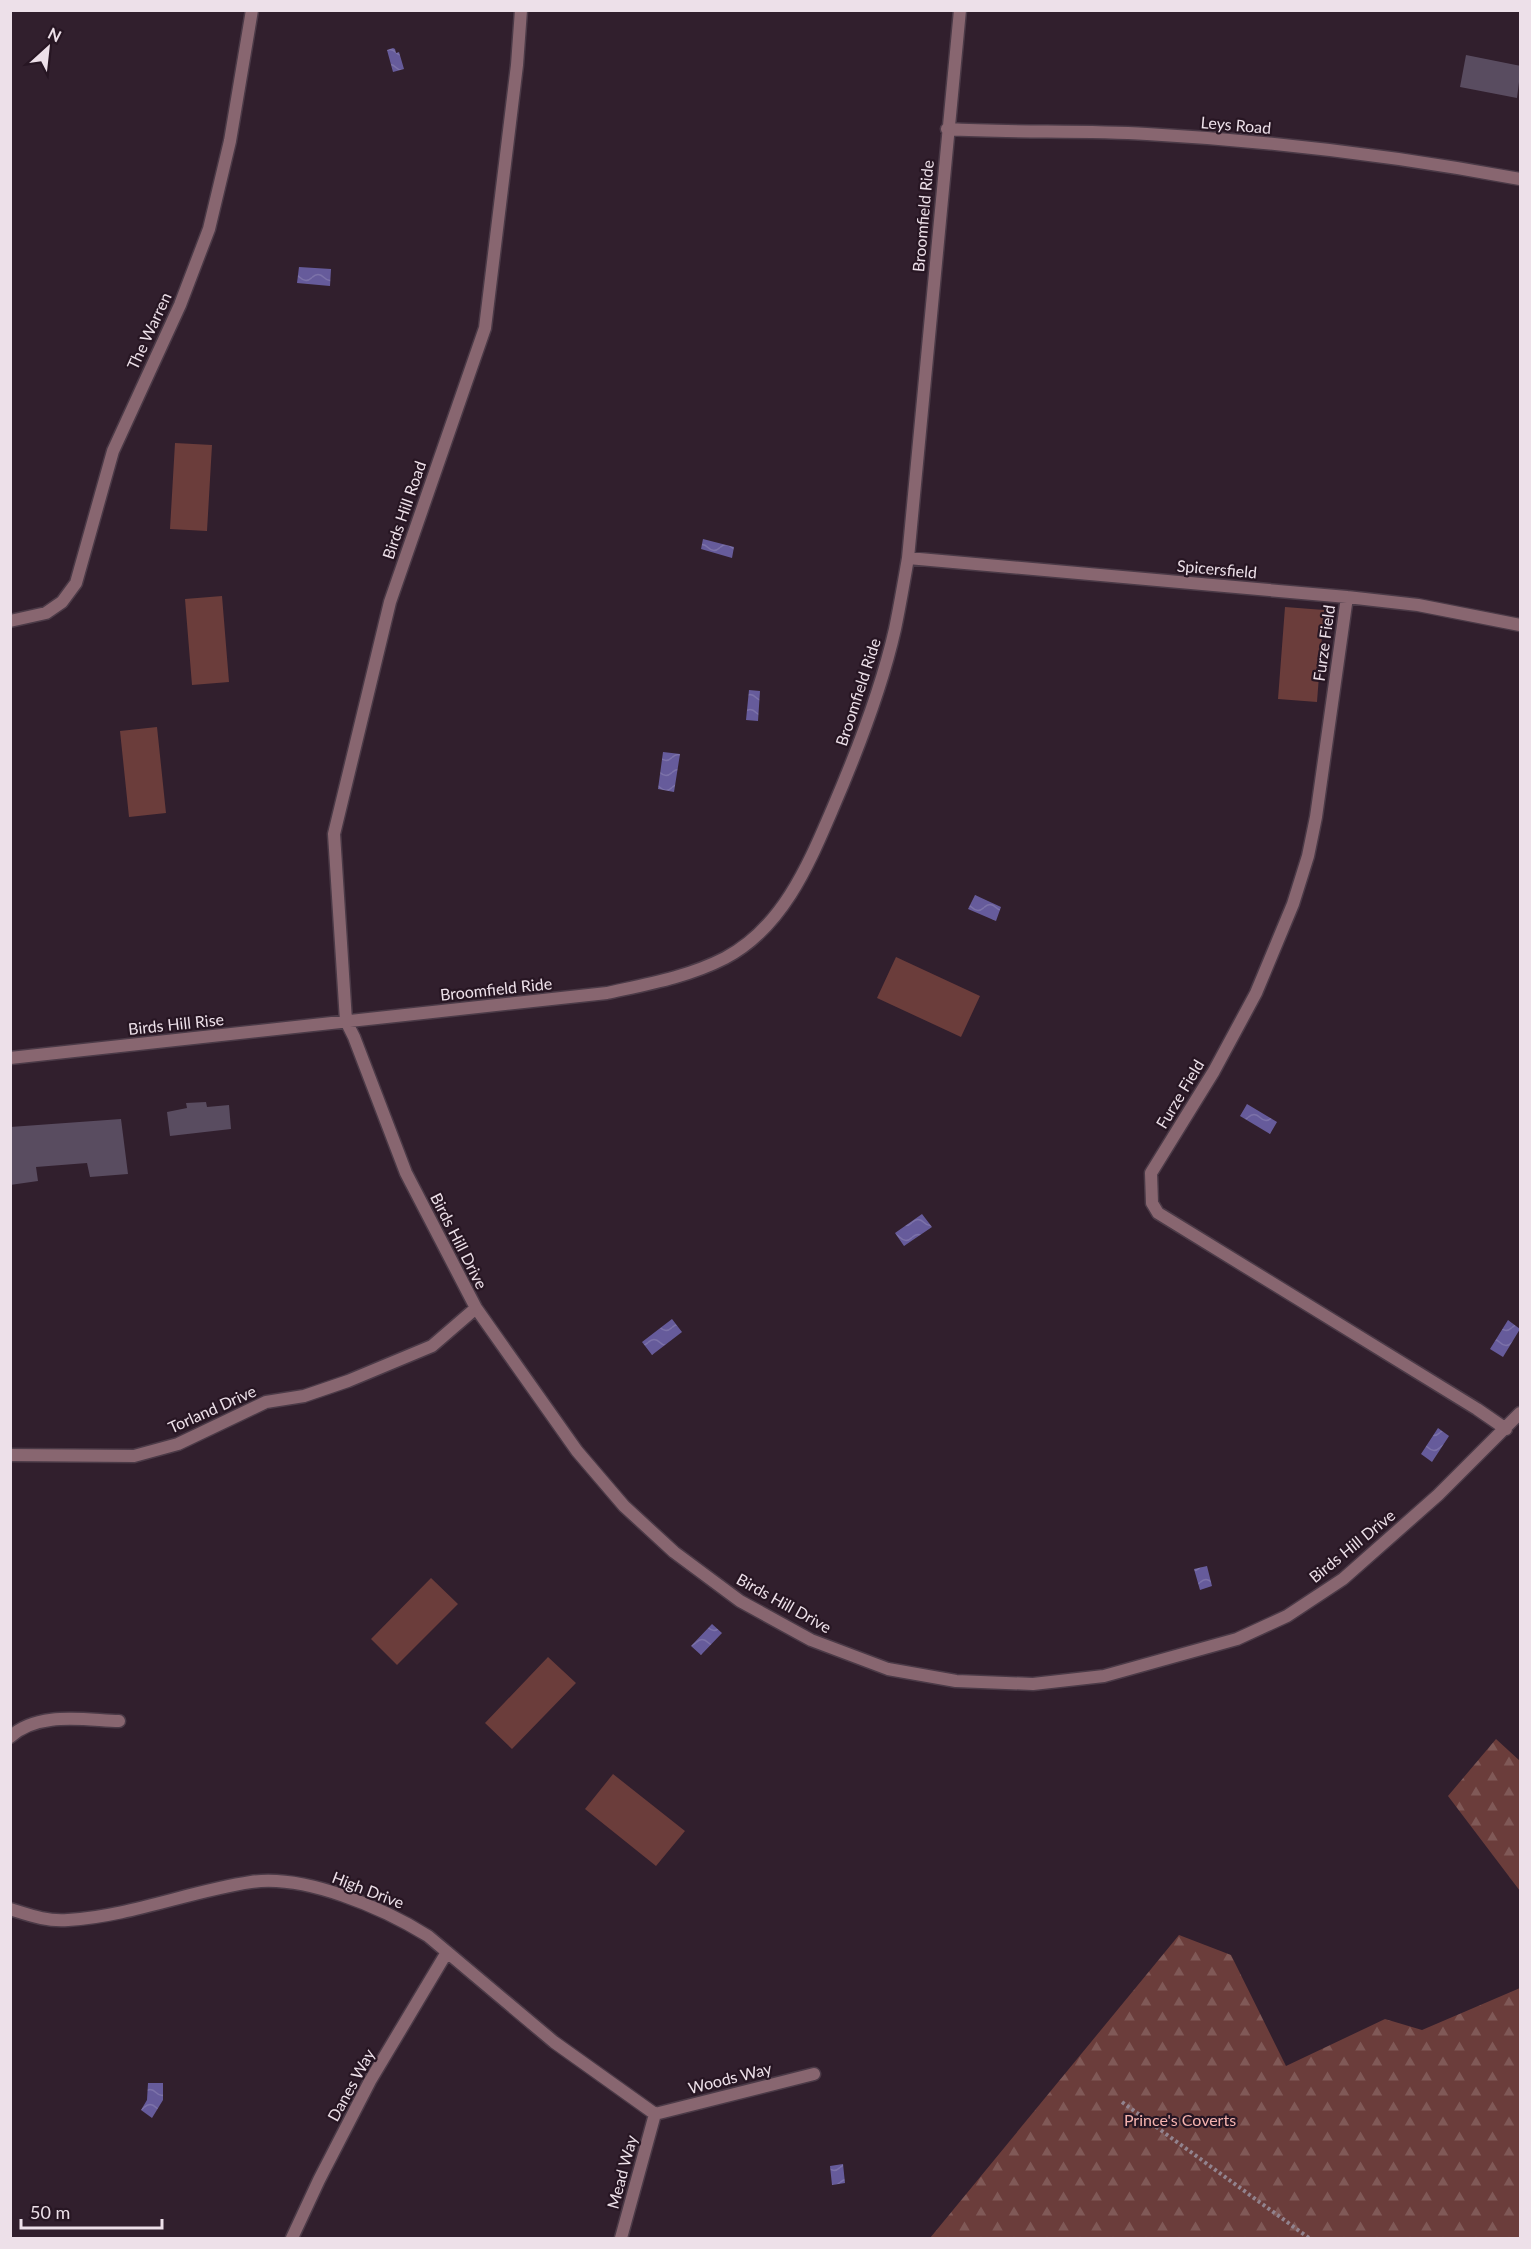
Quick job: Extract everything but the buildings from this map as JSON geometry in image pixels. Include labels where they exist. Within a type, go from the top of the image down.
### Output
[{"type":"street","name":"The Warren","points":[[10,621],[46,613],[62,603],[76,583],[113,451],[180,305],[209,229],[230,141],[252,10]]},
{"type":"street","name":"Birds Hill Road","points":[[346,1021],[334,834],[390,602],[485,328],[517,65],[521,10]]},
{"type":"street","name":"Broomfield Ride","points":[[346,1021],[607,993],[672,980],[726,957],[756,936],[785,903],[807,868],[853,762],[894,631],[908,558],[960,10]]},
{"type":"street","name":"Leys Road","points":[[947,129],[1146,134],[1287,146],[1434,163],[1521,179]]},
{"type":"street","name":"Spicersfield","points":[[908,558],[1347,597],[1418,605],[1521,626]]},
{"type":"street","name":"Furze Field","points":[[1347,597],[1316,817],[1308,856],[1293,904],[1256,993],[1214,1071],[1151,1173],[1152,1203],[1158,1213],[1467,1402],[1506,1429]]},
{"type":"street","name":"Birds Hill Rise","points":[[10,1058],[346,1021]]},
{"type":"street","name":"Birds Hill Drive","points":[[346,1021],[406,1173],[476,1308],[577,1451],[624,1506],[674,1552],[740,1601],[811,1640],[888,1669],[956,1681],[1033,1684],[1104,1676],[1237,1640],[1287,1616],[1342,1580],[1438,1495],[1521,1413]]},
{"type":"street","name":"Torland Drive","points":[[10,1455],[134,1456],[178,1444],[266,1402],[304,1396],[432,1346],[476,1308]]},
{"type":"street","points":[[10,1737],[31,1723],[50,1720],[119,1721]]},
{"type":"street","name":"High Drive","points":[[10,1909],[35,1917],[67,1921],[130,1910],[253,1881],[271,1881],[320,1888],[347,1896],[405,1921],[428,1936],[554,2042],[655,2114]]},
{"type":"street","name":"Danes Way","points":[[292,2238],[370,2081],[447,1952]]},
{"type":"street","name":"Woods Way","points":[[655,2114],[813,2074]]},
{"type":"street","name":"Mead Way","points":[[621,2238],[655,2114]]},
{"type":"path","points":[[1122,2102],[1309,2238]]},
{"type":"green space","points":[[175,443],[212,445],[207,531],[170,529]]},
{"type":"green space","points":[[222,596],[229,682],[192,685],[185,599]]},
{"type":"green space","points":[[1285,607],[1324,610],[1317,702],[1278,699]]},
{"type":"green space","points":[[157,727],[166,813],[129,817],[120,731]]},
{"type":"green space","points":[[896,957],[980,996],[961,1037],[877,998]]},
{"type":"green space","points":[[431,1578],[458,1604],[397,1665],[371,1639]]},
{"type":"green space","points":[[548,1657],[576,1683],[512,1749],[485,1723]]},
{"type":"green space","points":[[1496,1739],[1520,1761],[1520,1891],[1448,1796]]},
{"type":"green space","points":[[613,1774],[685,1831],[656,1866],[585,1809]]},
{"type":"green space","name":"Prince's Coverts","points":[[1179,1935],[1231,1955],[1286,2066],[1385,2019],[1422,2030],[1520,1988],[1520,2238],[930,2238]]},
{"type":"water","points":[[393,48],[396,53],[399,52],[404,69],[393,72],[387,50]]},
{"type":"water","points":[[299,267],[331,269],[330,286],[297,283]]},
{"type":"water","points":[[703,539],[734,547],[732,558],[701,549]]},
{"type":"water","points":[[749,690],[760,691],[758,721],[746,720]]},
{"type":"water","points":[[663,752],[680,754],[674,792],[658,789]]},
{"type":"water","points":[[975,895],[1001,907],[996,921],[968,909]]},
{"type":"water","points":[[1247,1104],[1277,1122],[1270,1134],[1240,1116]]},
{"type":"water","points":[[922,1214],[932,1227],[904,1246],[895,1233]]},
{"type":"water","points":[[672,1319],[682,1332],[652,1355],[642,1342]]},
{"type":"water","points":[[1508,1320],[1520,1329],[1503,1357],[1490,1349]]},
{"type":"water","points":[[1438,1428],[1449,1436],[1432,1462],[1421,1454]]},
{"type":"water","points":[[1207,1566],[1212,1586],[1200,1590],[1194,1569]]},
{"type":"water","points":[[712,1624],[722,1633],[701,1655],[691,1646]]},
{"type":"water","points":[[148,2083],[163,2083],[163,2100],[152,2118],[141,2110],[147,2100]]},
{"type":"water","points":[[843,2164],[845,2183],[832,2185],[830,2166]]}]
